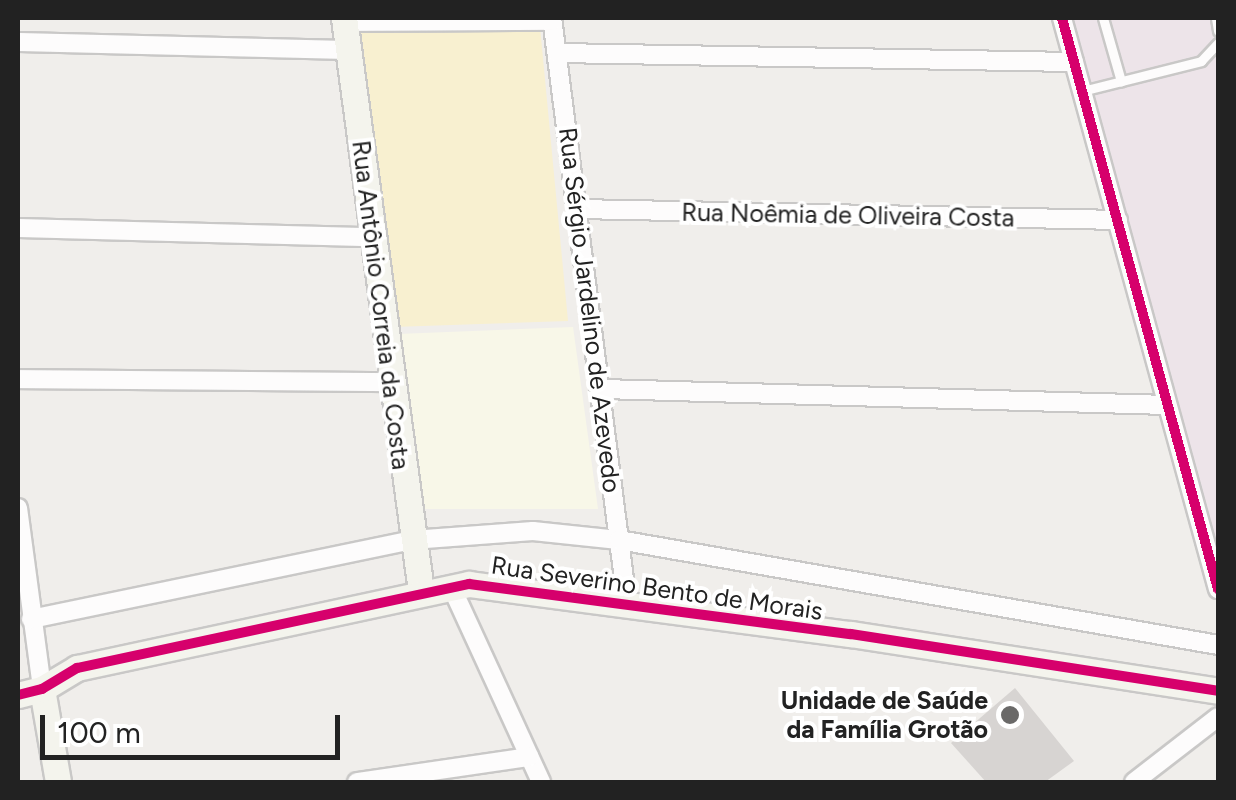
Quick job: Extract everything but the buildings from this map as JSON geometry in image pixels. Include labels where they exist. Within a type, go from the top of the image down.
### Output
[{"type":"street","points":[[1062,18],[1218,589]]},
{"type":"street","points":[[344,20],[552,19]]},
{"type":"street","name":"Rua Sérgio Jardelino de Azevedo","points":[[552,19],[627,602]]},
{"type":"street","name":"Rua Antônio Correia da Costa","points":[[344,20],[421,592]]},
{"type":"street","points":[[18,42],[348,50]]},
{"type":"street","points":[[557,53],[1074,62]]},
{"type":"street","name":"Rua Noêmia de Oliveira Costa","points":[[577,209],[1118,220]]},
{"type":"street","points":[[18,228],[372,237]]},
{"type":"street","points":[[18,379],[392,382]]},
{"type":"street","points":[[602,389],[1168,406]]},
{"type":"street","points":[[18,508],[32,619],[30,692],[58,782]]},
{"type":"street","name":"Rua Severino Bento de Morais","points":[[32,619],[412,540],[532,531],[620,540],[1218,645]]},
{"type":"street","name":"Rua Severino Bento de Morais","points":[[30,692],[78,668],[450,586],[487,585],[627,602],[1218,691]]},
{"type":"street","points":[[450,586],[541,782]]},
{"type":"street","points":[[1134,782],[1218,716]]},
{"type":"street","points":[[357,782],[530,757]]},
{"type":"lane","points":[[1103,18],[1120,81]]},
{"type":"lane","points":[[1216,18],[1218,31]]},
{"type":"lane","points":[[1082,91],[1200,61],[1218,44]]},
{"type":"shaded area","points":[[1068,18],[1218,18],[1218,576]]},
{"type":"shaded area","points":[[573,327],[598,509],[420,509],[398,334]]},
{"type":"sand","points":[[351,26],[540,27],[568,321],[393,327]]},
{"type":"cycle path","points":[[1062,18],[1218,589]]},
{"type":"cycle path","points":[[18,695],[42,689],[77,668],[469,584],[851,634],[1218,691]]},
{"type":"place","name":"Unidade de Saúde da Família Grotão","points":[[1010,715]]}]
